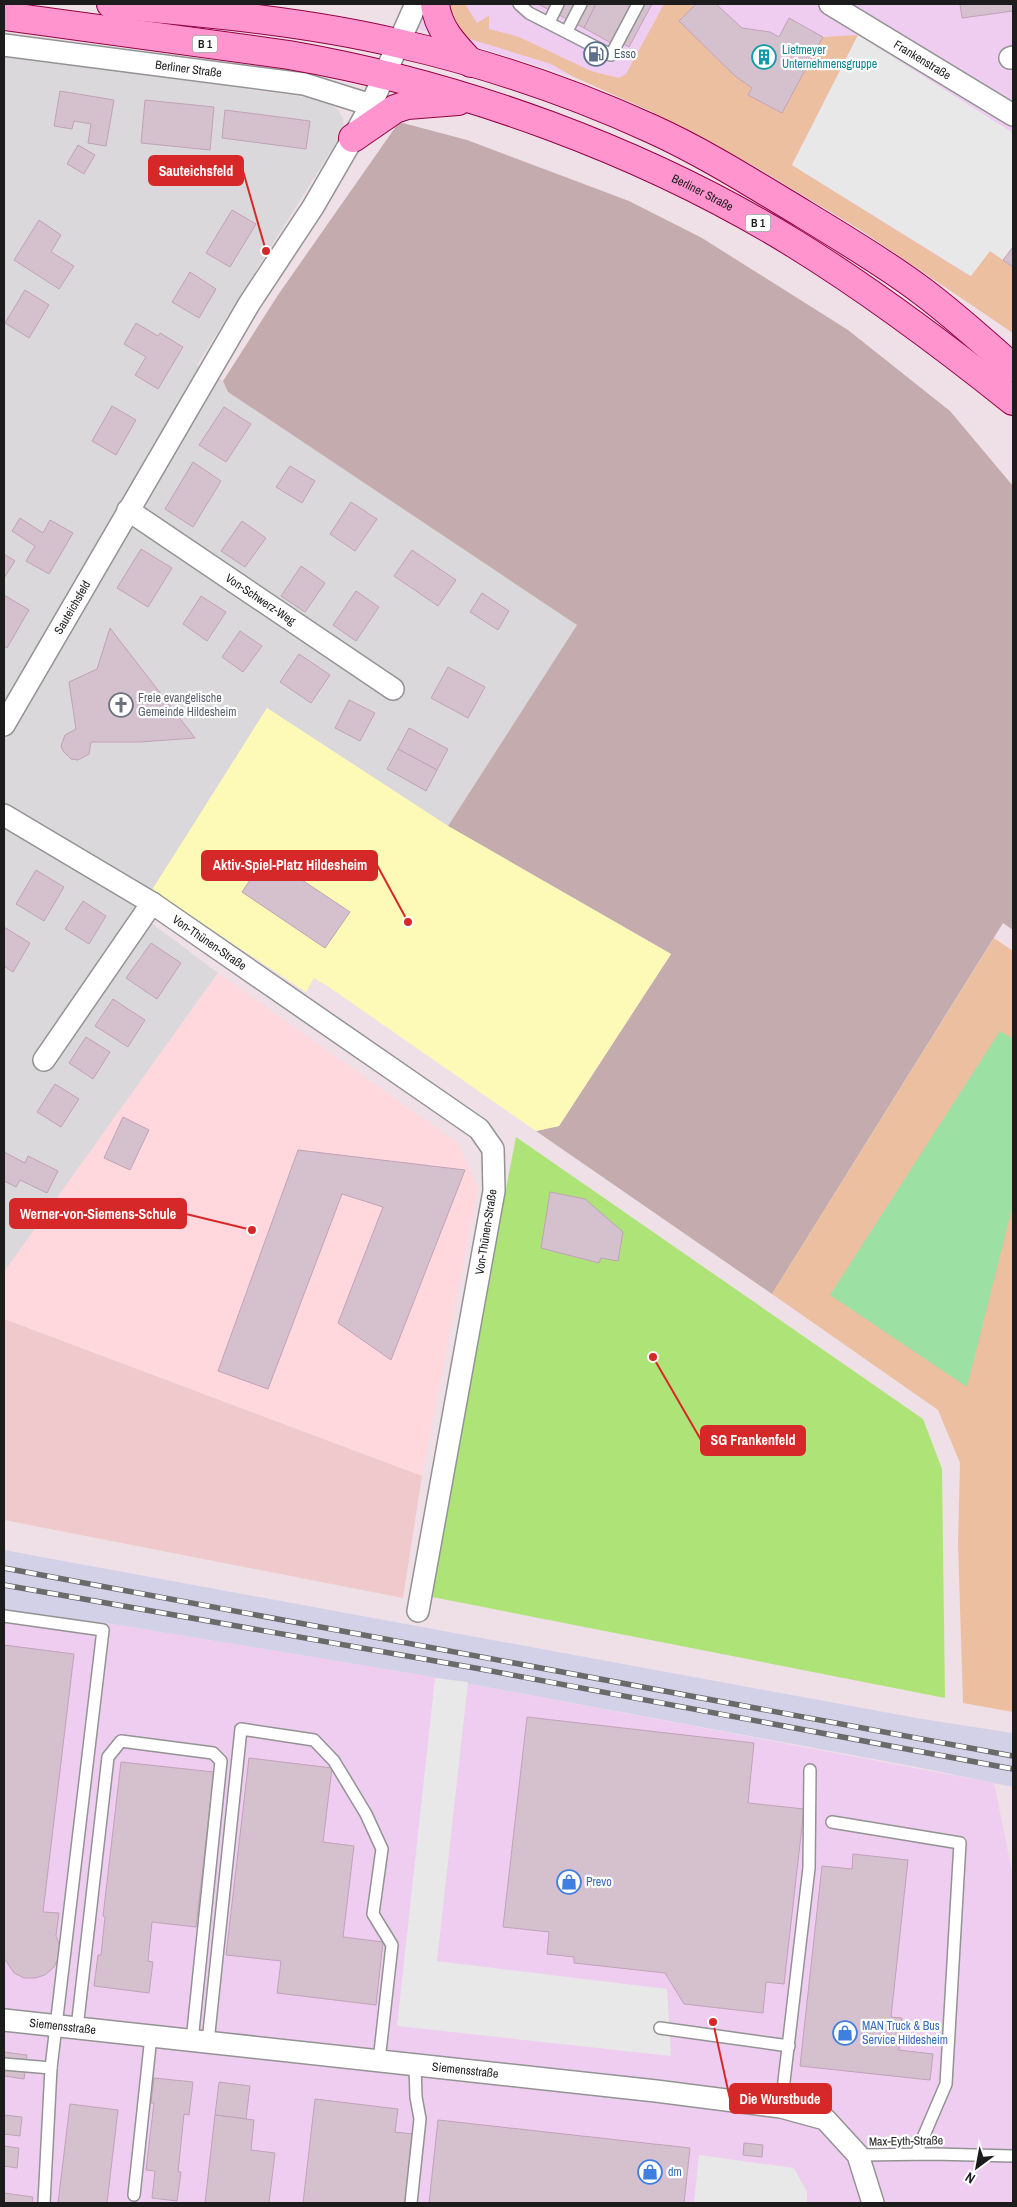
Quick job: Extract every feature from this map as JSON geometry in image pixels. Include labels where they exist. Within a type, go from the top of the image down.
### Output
[{"type":"main road","name":"B 1","points":[[111,4],[290,22],[399,43],[556,89],[654,130],[696,151],[777,198],[863,251],[921,290],[1013,368]]},
{"type":"main road","points":[[435,4],[437,16],[448,39],[471,63]]},
{"type":"main road","name":"B 1","points":[[4,16],[289,55],[336,63],[384,75]]},
{"type":"main road","name":"Berliner Straße","points":[[384,75],[440,88],[556,129],[681,181],[794,243],[849,279],[946,349],[1013,401]]},
{"type":"main road","points":[[353,138],[396,109],[407,105],[472,100]]},
{"type":"main road","points":[[921,290],[1013,350]]},
{"type":"street","points":[[384,75],[416,4]]},
{"type":"street","name":"Frankenstraße","points":[[830,4],[1013,115]]},
{"type":"street","name":"Berliner Straße","points":[[4,45],[304,84],[371,105]]},
{"type":"street","name":"Sauteichsfeld","points":[[4,725],[249,304],[313,207],[371,105],[384,75]]},
{"type":"street","name":"Von-Schwerz-Weg","points":[[128,510],[393,689]]},
{"type":"street","name":"Von-Thünen-Straße","points":[[4,815],[152,903],[479,1129],[493,1149],[494,1191],[418,1611]]},
{"type":"street","points":[[44,1060],[152,903]]},
{"type":"street","name":"Siemensstraße","points":[[4,2020],[647,2090],[781,2107],[825,2118],[858,2155],[873,2203]]},
{"type":"lane","points":[[519,4],[531,8],[549,22],[611,55],[638,4]]},
{"type":"lane","points":[[549,22],[558,4]]},
{"type":"lane","points":[[567,31],[581,4]]},
{"type":"lane","points":[[4,1616],[103,1630],[55,2026],[44,2203]]},
{"type":"lane","points":[[200,2042],[242,1729],[314,1740],[334,1761],[366,1814],[382,1848],[373,1914],[392,1945],[378,2061]]},
{"type":"lane","points":[[77,2028],[108,1757],[120,1741],[213,1753],[221,1761],[200,2042]]},
{"type":"lane","points":[[781,2107],[809,1868],[810,1770]]},
{"type":"lane","points":[[832,1822],[960,1843],[946,2084],[916,2154]]},
{"type":"lane","points":[[660,2028],[789,2046]]},
{"type":"lane","points":[[134,2195],[151,2036]]},
{"type":"lane","points":[[4,2064],[51,2068]]},
{"type":"lane","points":[[410,2203],[420,2119],[416,2098],[415,2065]]},
{"type":"lane","name":"Max-Eyth-Straße","points":[[858,2155],[1013,2156]]},
{"type":"shaded area","points":[[416,4],[1013,4],[1013,333],[859,229],[749,163],[650,111],[574,77],[406,25]]},
{"type":"shaded area","points":[[443,4],[465,4],[477,23],[489,16],[489,29],[519,37],[591,71],[619,78],[626,74],[664,4],[691,4],[694,7],[680,21],[735,76],[752,88],[748,95],[782,113],[823,37],[858,35],[792,165],[970,276],[990,251],[1013,267],[1013,333],[859,229],[749,163],[650,111],[574,77],[551,64],[461,35]]},
{"type":"shaded area","points":[[858,35],[1013,133],[1013,247],[1003,260],[990,251],[971,276],[792,165]]},
{"type":"shaded area","points":[[4,55],[318,99],[332,105],[339,111],[343,119],[344,130],[197,365],[223,381],[228,392],[577,625],[448,826],[267,708],[138,913],[218,973],[4,1272]]},
{"type":"shaded area","points":[[399,122],[467,140],[629,201],[702,238],[848,330],[950,411],[1013,486],[1013,930],[1003,923],[772,1294],[536,1131],[559,1126],[671,954],[448,826],[577,625],[228,392],[223,381],[278,295]]},
{"type":"shaded area","points":[[267,708],[448,826],[671,954],[559,1126],[536,1131],[326,985],[314,978],[306,992],[152,890]]},
{"type":"shaded area","points":[[994,938],[1013,951],[1013,1712],[963,1703],[958,1543],[960,1463],[938,1410],[772,1294]]},
{"type":"shaded area","points":[[218,973],[458,1143],[478,1188],[422,1476],[4,1319],[4,1272]]},
{"type":"shaded area","points":[[1000,1031],[1013,1039],[1013,1204],[967,1387],[830,1295]]},
{"type":"shaded area","points":[[516,1137],[923,1419],[942,1469],[945,1698],[427,1596]]},
{"type":"shaded area","points":[[4,1319],[422,1476],[403,1598],[4,1520]]},
{"type":"shaded area","points":[[4,1550],[922,1719],[1013,1733],[1013,1787],[922,1768],[427,1676],[107,1623],[4,1612]]},
{"type":"shaded area","points":[[4,1612],[107,1623],[427,1676],[994,1783],[1013,1876],[1013,2203],[4,2203]]},
{"type":"shaded area","points":[[435,1678],[468,1682],[437,1961],[667,1989],[671,2056],[397,2026]]},
{"type":"shaded area","points":[[699,2155],[794,2168],[807,2192],[807,2203],[694,2203]]},
{"type":"building","points":[[538,4],[596,4],[584,28]]},
{"type":"building","points":[[596,4],[632,4],[611,43],[584,28]]},
{"type":"building","points":[[632,4],[652,4],[629,47],[613,38]]},
{"type":"building","name":"Lietmeyer Unternehmensgruppe","points":[[696,4],[716,4],[742,28],[770,32],[779,37],[789,18],[823,37],[782,113],[748,95],[752,88],[735,76],[679,21]]},
{"type":"building","points":[[960,4],[1013,4],[1013,11],[962,18]]},
{"type":"building","points":[[60,91],[114,100],[106,146],[88,143],[91,124],[74,121],[72,129],[54,126]]},
{"type":"building","points":[[145,100],[214,107],[210,150],[141,143]]},
{"type":"building","points":[[225,110],[310,121],[306,149],[222,138]]},
{"type":"building","points":[[78,145],[95,155],[84,174],[67,164]]},
{"type":"building","points":[[232,210],[256,224],[230,267],[206,253]]},
{"type":"building","points":[[39,220],[61,235],[51,252],[74,266],[59,289],[14,260]]},
{"type":"building","points":[[1013,247],[1013,267],[1003,260]]},
{"type":"building","points":[[190,272],[216,289],[199,318],[172,302]]},
{"type":"building","points":[[25,290],[49,305],[29,338],[5,323]]},
{"type":"building","points":[[136,323],[158,336],[160,333],[183,347],[158,389],[135,375],[146,357],[124,344]]},
{"type":"building","points":[[112,406],[136,420],[116,455],[92,441]]},
{"type":"building","points":[[224,407],[251,424],[226,462],[199,445]]},
{"type":"building","points":[[193,462],[221,481],[193,527],[165,509]]},
{"type":"building","points":[[290,466],[315,481],[302,503],[276,487]]},
{"type":"building","points":[[351,502],[377,519],[355,551],[330,534]]},
{"type":"building","points":[[20,518],[43,533],[50,520],[73,533],[49,574],[26,561],[35,546],[12,531]]},
{"type":"building","points":[[242,521],[266,538],[245,567],[221,551]]},
{"type":"building","points":[[141,549],[172,568],[148,607],[117,588]]},
{"type":"building","points":[[412,550],[456,580],[438,606],[394,576]]},
{"type":"building","points":[[4,554],[15,561],[4,578]]},
{"type":"building","points":[[301,566],[325,583],[305,612],[281,596]]},
{"type":"building","points":[[356,591],[379,607],[356,641],[333,625]]},
{"type":"building","points":[[482,593],[509,611],[498,630],[470,612]]},
{"type":"building","points":[[4,595],[29,610],[7,648],[4,646]]},
{"type":"building","points":[[201,596],[226,612],[207,641],[183,624]]},
{"type":"building","name":"Freie evangelische Gemeinde Hildesheim","points":[[110,628],[195,738],[140,742],[91,742],[89,754],[78,760],[71,759],[63,751],[61,746],[65,735],[76,729],[69,682],[97,669]]},
{"type":"building","points":[[240,631],[262,646],[243,672],[222,657]]},
{"type":"building","points":[[299,654],[330,675],[311,703],[280,682]]},
{"type":"building","points":[[448,667],[485,687],[468,718],[431,698]]},
{"type":"building","points":[[349,700],[375,713],[360,741],[335,728]]},
{"type":"building","points":[[409,728],[448,749],[437,770],[398,749]]},
{"type":"building","points":[[398,749],[437,770],[426,791],[387,769]]},
{"type":"building","points":[[266,856],[350,912],[325,948],[242,892]]},
{"type":"building","points":[[36,870],[64,887],[44,921],[16,904]]},
{"type":"building","points":[[83,901],[106,916],[89,944],[65,929]]},
{"type":"building","points":[[4,927],[30,943],[13,972],[4,966]]},
{"type":"building","points":[[151,943],[181,963],[157,999],[126,978]]},
{"type":"building","points":[[113,999],[145,1020],[128,1047],[95,1026]]},
{"type":"building","points":[[86,1037],[110,1052],[93,1079],[69,1063]]},
{"type":"building","points":[[55,1084],[79,1099],[61,1127],[37,1112]]},
{"type":"building","points":[[123,1117],[149,1130],[130,1170],[104,1158]]},
{"type":"building","points":[[298,1150],[465,1170],[391,1360],[338,1323],[383,1207],[342,1194],[268,1389],[218,1371]]},
{"type":"building","points":[[4,1152],[25,1163],[28,1156],[58,1171],[47,1193],[20,1180],[16,1187],[4,1181]]},
{"type":"building","points":[[550,1192],[585,1199],[623,1232],[618,1261],[601,1258],[599,1263],[541,1248]]},
{"type":"building","points":[[4,1645],[74,1654],[43,1912],[59,1913],[56,1936],[60,1946],[59,1957],[54,1967],[45,1975],[35,1978],[24,1978],[14,1973],[4,1958]]},
{"type":"building","points":[[527,1717],[754,1743],[748,1803],[804,1809],[784,1984],[766,1982],[763,2013],[684,2004],[665,1973],[574,1963],[574,1957],[547,1954],[549,1932],[503,1927]]},
{"type":"building","points":[[249,1758],[332,1768],[323,1842],[354,1846],[343,1937],[383,1942],[376,2005],[277,1993],[281,1961],[226,1955]]},
{"type":"building","points":[[121,1762],[214,1772],[196,1927],[152,1922],[148,1961],[153,1962],[149,1993],[94,1986],[98,1955],[101,1955],[105,1917],[103,1916]]},
{"type":"building","points":[[853,1854],[908,1860],[891,2017],[902,2018],[899,2050],[933,2054],[930,2080],[800,2066],[822,1866],[852,1869]]},
{"type":"building","points":[[4,2052],[27,2055],[24,2079],[4,2076]]},
{"type":"building","points":[[154,2078],[193,2082],[189,2115],[184,2114],[178,2172],[181,2172],[177,2201],[152,2198],[155,2171],[146,2170],[154,2103],[151,2103]]},
{"type":"building","points":[[219,2082],[250,2086],[246,2119],[215,2115]]},
{"type":"building","points":[[315,2099],[398,2109],[395,2132],[413,2134],[405,2203],[303,2203]]},
{"type":"building","points":[[70,2104],[118,2110],[107,2203],[58,2203]]},
{"type":"building","points":[[4,2115],[22,2117],[20,2136],[4,2134]]},
{"type":"building","points":[[215,2115],[254,2120],[251,2150],[275,2153],[269,2203],[205,2203]]},
{"type":"building","points":[[438,2120],[690,2148],[684,2203],[429,2203]]},
{"type":"building","points":[[744,2143],[763,2145],[762,2157],[743,2155]]},
{"type":"building","points":[[4,2146],[19,2148],[17,2168],[4,2166]]},
{"type":"building","points":[[4,2193],[33,2197],[32,2203],[4,2203]]},
{"type":"railway","points":[[4,1568],[1013,1756]]},
{"type":"railway","points":[[4,1585],[475,1668],[1013,1769]]},
{"type":"place","name":"Esso","points":[[596,54]]},
{"type":"place","name":"Lietmeyer Unternehmensgruppe","points":[[764,57]]},
{"type":"place","name":"Sauteichsfeld","points":[[266,251]]},
{"type":"place","name":"Freie evangelische Gemeinde Hildesheim","points":[[121,705]]},
{"type":"place","name":"Aktiv-Spiel-Platz Hildesheim","points":[[408,922]]},
{"type":"place","name":"Werner-von-Siemens-Schule","points":[[252,1230]]},
{"type":"place","name":"SG Frankenfeld","points":[[653,1357]]},
{"type":"place","name":"Prevo","points":[[569,1882]]},
{"type":"place","name":"Die Wurstbude","points":[[713,2022]]},
{"type":"place","name":"MAN Truck & Bus Service Hildesheim","points":[[845,2033]]},
{"type":"place","name":"dm","points":[[650,2172]]}]
